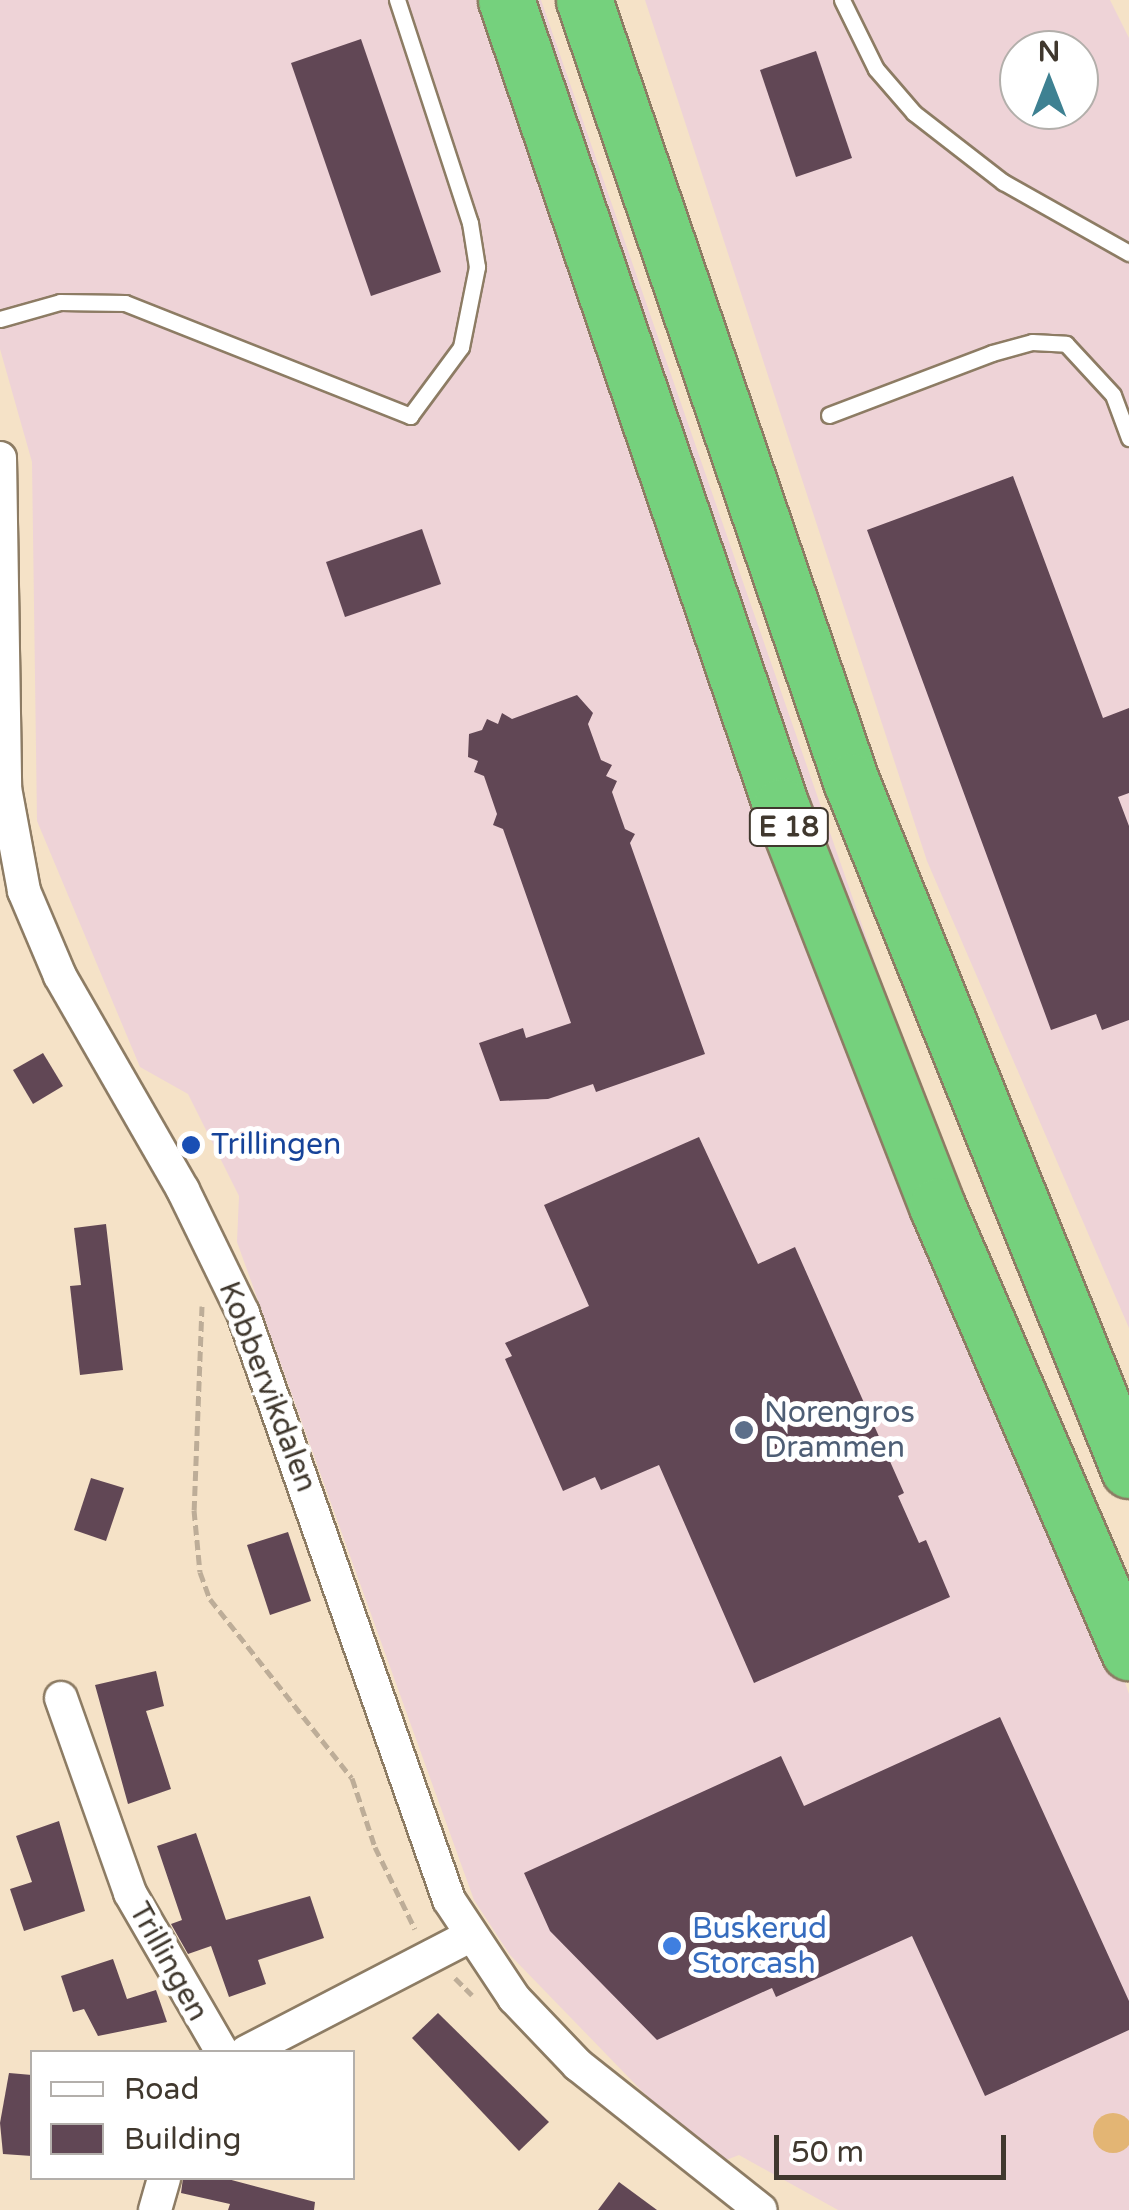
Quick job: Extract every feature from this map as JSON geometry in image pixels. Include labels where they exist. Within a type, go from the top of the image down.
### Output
[{"type":"highway","name":"E 18","points":[[506,0],[781,806],[937,1206],[1129,1652]]},
{"type":"highway","name":"E 18","points":[[584,0],[851,781],[1129,1470]]},
{"type":"street","name":"Kobbervikdalen","points":[[0,458],[5,788],[24,891],[60,976],[184,1190],[242,1313],[414,1812],[468,1938],[578,2065],[761,2210]]},
{"type":"street","name":"Trillingen","points":[[60,1698],[130,1893],[221,2050]]},
{"type":"street","points":[[250,2050],[468,1938]]},
{"type":"street","points":[[155,2210],[163,2180]]},
{"type":"lane","points":[[0,319],[60,302],[125,302],[410,416],[461,347],[477,267],[470,223],[396,0]]},
{"type":"lane","points":[[842,0],[876,69],[914,113],[1003,182],[1129,253]]},
{"type":"lane","points":[[829,415],[992,353],[1032,342],[1066,344],[1113,395],[1129,438]]},
{"type":"path","points":[[202,1300],[194,1510],[200,1572],[210,1599],[352,1778],[375,1848],[424,1941]]},
{"type":"shaded area","points":[[0,0],[541,0],[1129,1694],[1129,2210],[838,2210],[739,2155],[726,2160],[669,2119],[510,1955],[474,1900],[237,1242],[239,1196],[188,1094],[140,1067],[37,821],[32,462],[0,349]]},
{"type":"shaded area","points":[[645,0],[1110,0],[1129,38],[1129,1328],[927,861]]},
{"type":"shaded area","points":[[1113,2113],[1127,2119],[1127,2147],[1113,2153],[1099,2147],[1093,2133],[1099,2119]]},
{"type":"building","points":[[361,39],[441,272],[371,296],[291,63]]},
{"type":"building","points":[[816,51],[852,158],[796,177],[760,70]]},
{"type":"building","points":[[1013,476],[1103,718],[1129,708],[1129,793],[1118,797],[1129,826],[1129,1020],[1102,1030],[1096,1014],[1051,1030],[867,530]]},
{"type":"building","points":[[422,529],[441,584],[345,617],[326,562]]},
{"type":"building","points":[[577,695],[593,713],[588,724],[601,760],[612,765],[606,776],[617,781],[612,792],[625,829],[635,834],[630,843],[705,1054],[596,1092],[593,1084],[548,1099],[500,1101],[479,1043],[523,1028],[526,1038],[571,1023],[503,829],[493,825],[497,814],[484,776],[474,772],[478,761],[468,757],[469,734],[482,730],[487,719],[498,724],[502,713],[512,719]]},
{"type":"building","points":[[43,1053],[63,1086],[33,1104],[13,1070]]},
{"type":"building","points":[[699,1137],[758,1264],[795,1247],[904,1493],[898,1496],[919,1543],[926,1540],[950,1597],[754,1683],[659,1465],[601,1490],[595,1477],[563,1491],[505,1359],[512,1356],[505,1343],[589,1306],[544,1205]]},
{"type":"building","points":[[106,1224],[123,1370],[80,1375],[70,1286],[81,1285],[74,1228]]},
{"type":"building","points":[[91,1478],[124,1488],[106,1541],[74,1530]]},
{"type":"building","points":[[288,1532],[311,1601],[270,1615],[247,1545]]},
{"type":"building","points":[[156,1671],[164,1706],[146,1711],[171,1789],[128,1804],[95,1685]]},
{"type":"building","points":[[1000,1717],[1129,2001],[1129,2030],[985,2096],[912,1936],[776,1997],[772,1988],[657,2040],[550,1931],[524,1873],[781,1756],[804,1806]]},
{"type":"building","points":[[59,1821],[85,1911],[24,1931],[10,1889],[32,1882],[16,1836]]},
{"type":"building","points":[[196,1833],[226,1920],[310,1896],[324,1938],[258,1960],[266,1984],[229,1997],[211,1946],[188,1954],[171,1924],[182,1920],[157,1846]]},
{"type":"building","points":[[113,1959],[127,1999],[156,1990],[167,2022],[98,2036],[84,2009],[73,2012],[61,1976]]},
{"type":"building","points":[[438,2013],[549,2122],[519,2151],[412,2038]]},
{"type":"building","points":[[9,2073],[30,2075],[30,2156],[3,2154],[0,2123]]},
{"type":"building","points":[[183,2180],[232,2180],[315,2202],[314,2210],[228,2210],[230,2204],[181,2193]]},
{"type":"building","points":[[619,2182],[657,2210],[598,2210]]},
{"type":"place","name":"Trillingen","points":[[191,1145]]},
{"type":"place","name":"Norengros Drammen","points":[[744,1430]]},
{"type":"place","name":"Buskerud Storcash","points":[[672,1946]]}]
